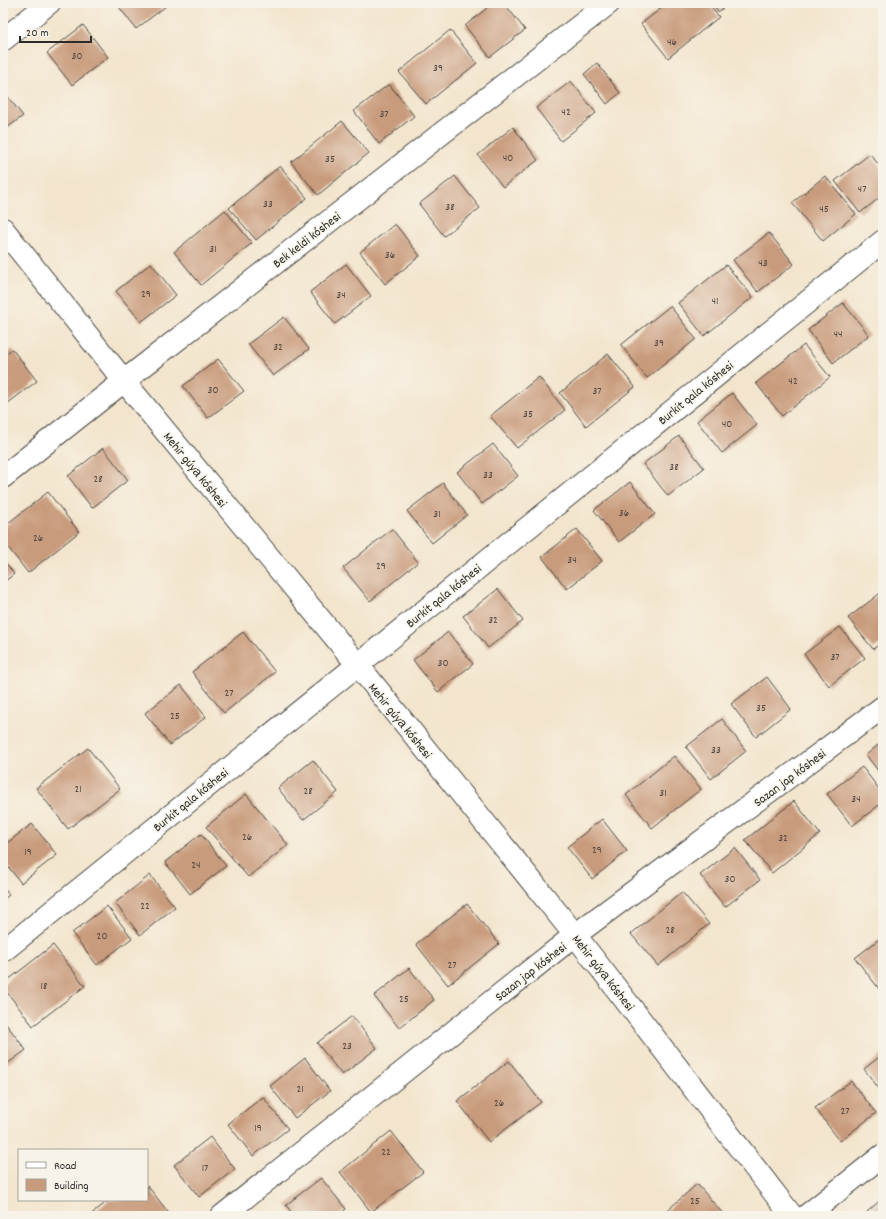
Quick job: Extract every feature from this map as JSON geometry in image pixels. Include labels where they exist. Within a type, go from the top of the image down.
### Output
[{"type":"street","points":[[3,40],[50,3]]},
{"type":"street","name":"Bek keldi kóshesi","points":[[3,477],[610,3]]},
{"type":"street","name":"Mehir gúyа kóshesi","points":[[3,229],[124,381],[357,664],[575,935],[792,1216]]},
{"type":"street","name":"Burkit qala kóshesi","points":[[3,951],[883,241]]},
{"type":"street","name":"Sazan jap kóshesi","points":[[222,1216],[575,935],[883,707]]},
{"type":"street","points":[[806,1216],[883,1155]]},
{"type":"building","points":[[116,3],[170,3],[136,29]]},
{"type":"building","points":[[493,3],[504,3],[525,30],[490,57],[465,26]]},
{"type":"building","points":[[545,3],[554,3],[549,7]]},
{"type":"building","points":[[668,3],[708,3],[719,17],[668,58],[641,24]]},
{"type":"building","points":[[712,3],[729,3],[718,12]]},
{"type":"building","points":[[83,25],[108,57],[72,85],[47,53]]},
{"type":"building","points":[[450,30],[477,63],[426,104],[399,72]]},
{"type":"building","points":[[597,63],[620,93],[607,104],[584,74]]},
{"type":"building","points":[[571,81],[596,113],[561,141],[536,108]]},
{"type":"building","points":[[389,84],[414,116],[379,144],[354,111]]},
{"type":"building","points":[[3,91],[23,116],[3,131]]},
{"type":"building","points":[[342,121],[369,153],[318,195],[291,162]]},
{"type":"building","points":[[513,127],[538,160],[503,187],[478,155]]},
{"type":"building","points":[[870,154],[883,170],[883,195],[860,213],[835,181]]},
{"type":"building","points":[[280,166],[307,198],[256,240],[229,208]]},
{"type":"building","points":[[455,176],[480,208],[444,236],[419,204]]},
{"type":"building","points":[[825,176],[856,214],[823,241],[792,203]]},
{"type":"building","points":[[225,210],[252,243],[201,285],[174,252]]},
{"type":"building","points":[[395,224],[420,256],[385,284],[360,252]]},
{"type":"building","points":[[769,233],[794,264],[758,292],[733,260]]},
{"type":"building","points":[[151,263],[176,295],[141,322],[116,291]]},
{"type":"building","points":[[346,264],[371,296],[335,324],[310,292]]},
{"type":"building","points":[[726,265],[753,297],[704,336],[678,303]]},
{"type":"building","points":[[843,303],[869,335],[833,363],[808,330]]},
{"type":"building","points":[[670,306],[696,339],[647,378],[621,345]]},
{"type":"building","points":[[284,317],[309,349],[273,376],[248,344]]},
{"type":"building","points":[[804,345],[830,377],[782,416],[756,383]]},
{"type":"building","points":[[12,349],[37,381],[3,407],[3,356]]},
{"type":"building","points":[[608,354],[635,387],[586,426],[560,393]]},
{"type":"building","points":[[218,359],[244,391],[208,418],[183,386]]},
{"type":"building","points":[[539,377],[565,410],[517,448],[490,416]]},
{"type":"building","points":[[732,393],[757,425],[722,453],[697,421]]},
{"type":"building","points":[[679,436],[704,468],[668,496],[643,464]]},
{"type":"building","points":[[493,444],[518,476],[482,504],[457,472]]},
{"type":"building","points":[[103,448],[128,480],[92,508],[68,476]]},
{"type":"building","points":[[630,482],[655,514],[619,542],[594,510]]},
{"type":"building","points":[[443,483],[467,515],[432,543],[407,511]]},
{"type":"building","points":[[48,492],[79,532],[28,573],[3,541],[3,527]]},
{"type":"building","points":[[392,529],[418,562],[370,601],[343,568]]},
{"type":"building","points":[[577,529],[602,561],[567,589],[542,557]]},
{"type":"building","points":[[3,559],[14,574],[3,583]]},
{"type":"building","points":[[498,589],[523,621],[488,648],[463,616]]},
{"type":"building","points":[[883,591],[883,642],[873,649],[848,618]]},
{"type":"building","points":[[840,627],[865,658],[829,686],[804,654]]},
{"type":"building","points":[[243,632],[275,672],[224,713],[192,672]]},
{"type":"building","points":[[448,632],[473,664],[438,692],[413,660]]},
{"type":"building","points":[[767,677],[791,709],[756,737],[731,704]]},
{"type":"building","points":[[181,685],[206,717],[170,745],[145,713]]},
{"type":"building","points":[[722,719],[746,751],[711,779],[686,747]]},
{"type":"building","points":[[883,741],[883,777],[866,755]]},
{"type":"building","points":[[88,748],[120,789],[68,829],[36,788]]},
{"type":"building","points":[[674,756],[701,789],[652,828],[626,795]]},
{"type":"building","points":[[313,760],[338,792],[303,820],[278,788]]},
{"type":"building","points":[[862,767],[883,794],[883,802],[852,826],[827,794]]},
{"type":"building","points":[[246,794],[288,845],[248,877],[206,827]]},
{"type":"building","points":[[794,801],[820,834],[772,873],[745,840]]},
{"type":"building","points":[[602,819],[627,851],[592,879],[567,847]]},
{"type":"building","points":[[32,824],[57,855],[21,883],[3,860],[3,846]]},
{"type":"building","points":[[201,834],[226,866],[190,894],[165,862]]},
{"type":"building","points":[[735,848],[760,880],[725,907],[700,875]]},
{"type":"building","points":[[150,875],[175,907],[140,935],[115,903]]},
{"type":"building","points":[[3,887],[9,895],[3,900]]},
{"type":"building","points":[[682,892],[709,924],[658,966],[631,934]]},
{"type":"building","points":[[467,904],[499,944],[448,985],[416,944]]},
{"type":"building","points":[[107,906],[132,938],[97,965],[72,933]]},
{"type":"building","points":[[883,936],[883,988],[880,990],[855,958]]},
{"type":"building","points":[[53,945],[85,986],[33,1026],[3,987],[3,984]]},
{"type":"building","points":[[409,968],[434,1000],[399,1028],[374,996]]},
{"type":"building","points":[[352,1016],[377,1048],[342,1075],[317,1043]]},
{"type":"building","points":[[3,1020],[26,1050],[3,1067]]},
{"type":"building","points":[[883,1054],[883,1094],[864,1069]]},
{"type":"building","points":[[305,1058],[330,1091],[295,1118],[270,1086]]},
{"type":"building","points":[[509,1061],[541,1102],[489,1142],[457,1101]]},
{"type":"building","points":[[851,1081],[876,1113],[840,1141],[815,1108]]},
{"type":"building","points":[[263,1097],[288,1129],[253,1156],[228,1124]]},
{"type":"building","points":[[391,1131],[423,1172],[371,1212],[340,1172]]},
{"type":"building","points":[[210,1137],[235,1169],[199,1197],[174,1165]]},
{"type":"building","points":[[321,1178],[346,1209],[338,1216],[294,1216],[286,1205]]},
{"type":"building","points":[[697,1184],[725,1216],[661,1216]]},
{"type":"building","points":[[148,1186],[171,1216],[89,1216],[108,1201],[148,1201]]},
{"type":"building","points":[[883,1198],[883,1216],[871,1216],[867,1212]]}]
